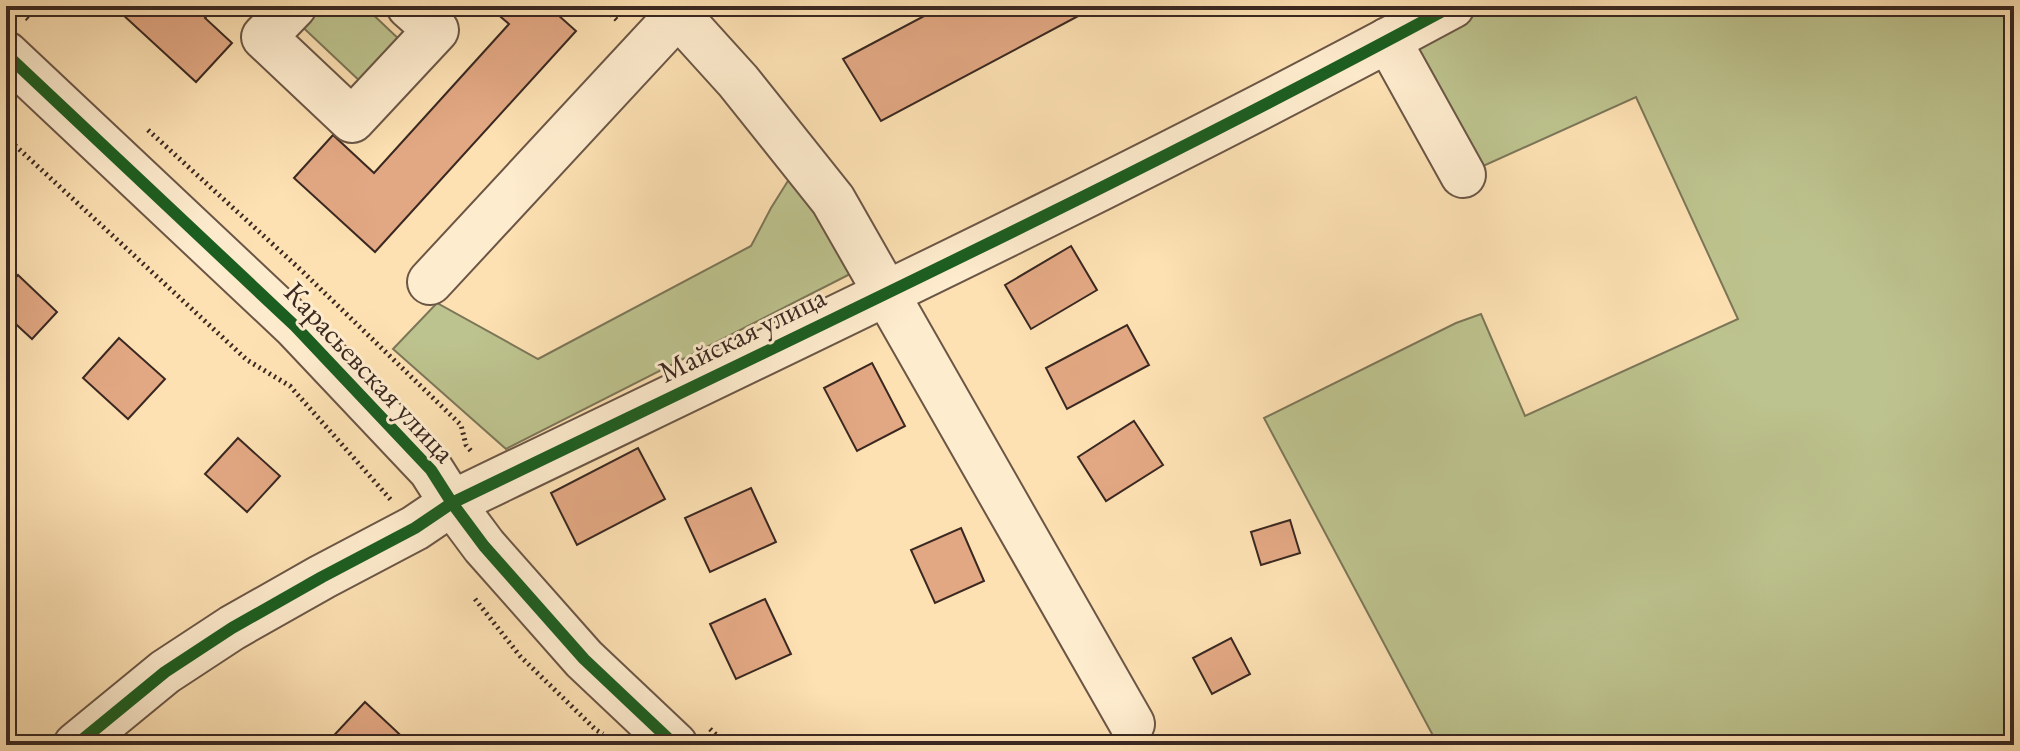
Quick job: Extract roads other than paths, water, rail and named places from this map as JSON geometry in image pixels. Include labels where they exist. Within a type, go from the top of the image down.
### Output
[{"type":"street","points":[[294,6],[264,37],[352,120],[436,30],[409,6]]},
{"type":"street","name":"Майская улица","points":[[76,745],[165,672],[210,643],[322,577],[415,528],[452,503],[886,294],[1452,6]]},
{"type":"street","points":[[430,282],[678,9],[833,200],[1132,724]]},
{"type":"street","points":[[1388,40],[1463,175]]},
{"type":"street","name":"Карасьевская улица","points":[[6,54],[295,326],[431,470],[484,546],[584,659],[675,745]]}]
